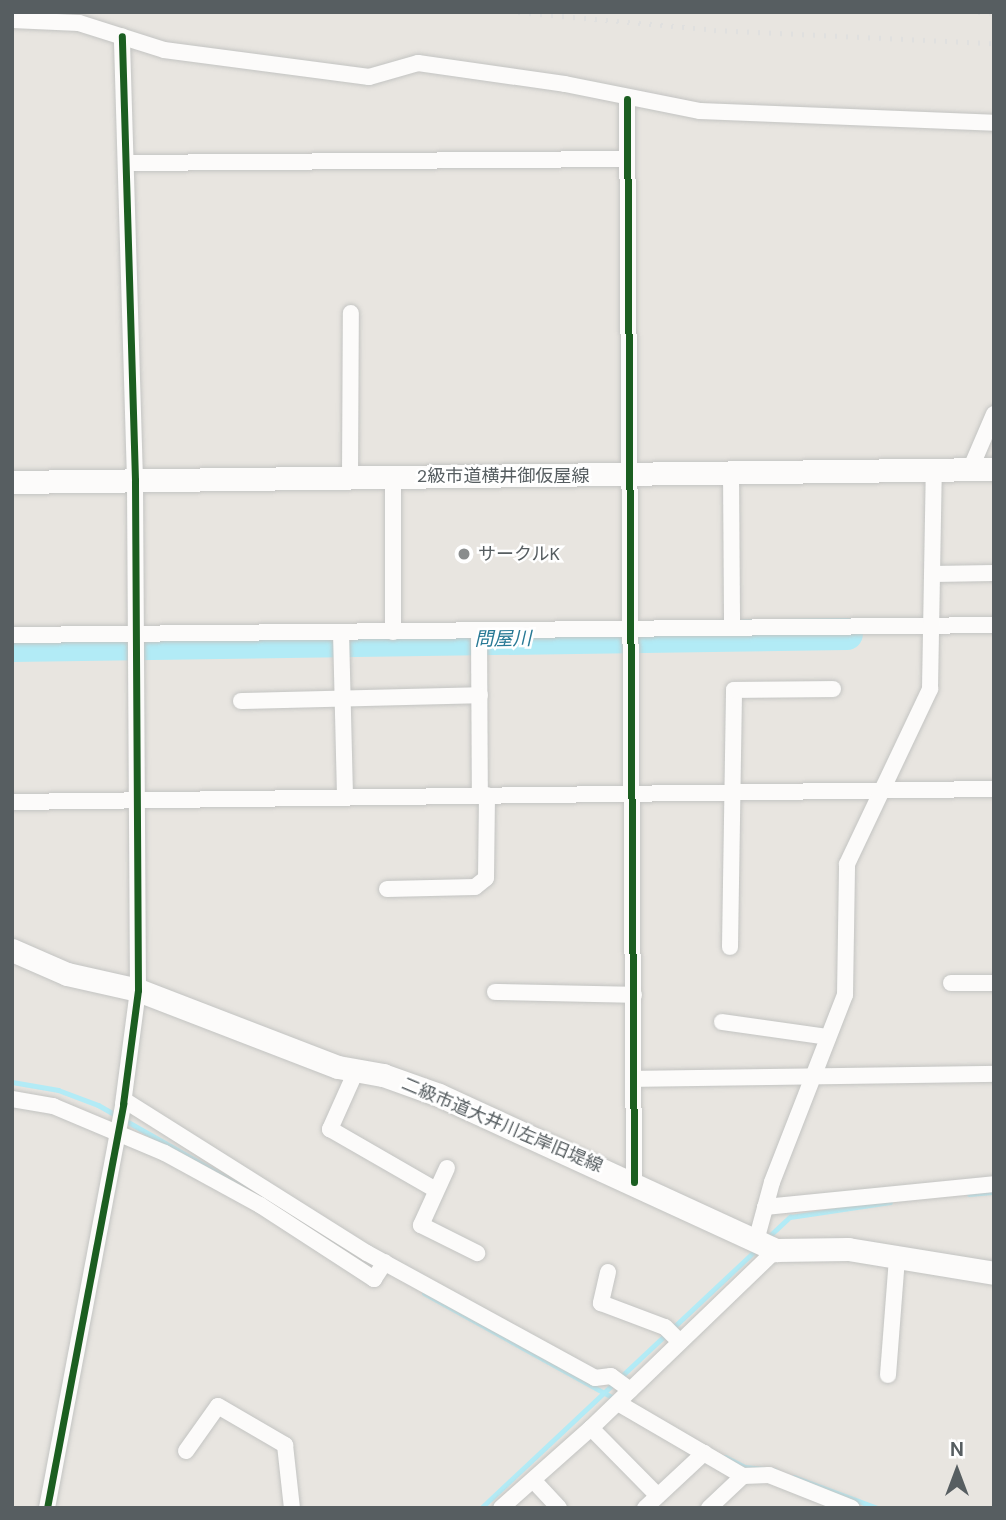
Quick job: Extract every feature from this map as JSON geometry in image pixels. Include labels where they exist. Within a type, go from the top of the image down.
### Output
[{"type":"street","points":[[12,20],[79,23],[164,50],[221,60],[369,77],[418,63],[565,84],[627,99],[700,111],[994,123]]},
{"type":"street","points":[[47,1508],[118,1132],[138,990],[135,480],[122,36]]},
{"type":"street","points":[[627,99],[634,1182]]},
{"type":"street","points":[[127,163],[626,159]]},
{"type":"street","points":[[350,477],[351,313]]},
{"type":"street","points":[[970,470],[994,414]]},
{"type":"street","points":[[501,1508],[591,1428],[680,1342],[766,1245],[765,1207],[811,1077],[845,995],[847,864],[930,689],[934,469]]},
{"type":"street","name":"2級市道横井御仮屋線","points":[[12,482],[994,470]]},
{"type":"street","points":[[731,473],[732,628]]},
{"type":"street","points":[[393,477],[393,632]]},
{"type":"street","points":[[933,574],[994,573]]},
{"type":"street","points":[[12,635],[994,625]]},
{"type":"street","points":[[387,889],[475,887],[486,877],[479,631]]},
{"type":"street","points":[[341,632],[345,797]]},
{"type":"street","points":[[730,947],[734,690],[833,689]]},
{"type":"street","points":[[241,701],[480,695]]},
{"type":"street","points":[[12,802],[994,789]]},
{"type":"street","name":"二級市道大井川左岸旧堤線","points":[[12,950],[67,974],[138,990],[356,1070],[439,1095],[634,1182],[766,1245],[848,1249],[994,1273]]},
{"type":"street","points":[[951,983],[994,983]]},
{"type":"street","points":[[495,992],[634,995]]},
{"type":"street","points":[[722,1022],[828,1037]]},
{"type":"street","points":[[356,1070],[330,1129],[436,1190]]},
{"type":"street","points":[[634,1079],[994,1074]]},
{"type":"street","points":[[12,1099],[53,1106],[118,1132],[219,1182],[373,1279],[384,1262]]},
{"type":"street","points":[[123,1102],[384,1262],[596,1378],[611,1376],[630,1390]]},
{"type":"street","points":[[219,1182],[229,1165]]},
{"type":"street","points":[[447,1168],[421,1225],[477,1253]]},
{"type":"street","points":[[765,1207],[994,1184]]},
{"type":"street","points":[[888,1376],[897,1257]]},
{"type":"street","points":[[608,1272],[601,1303],[665,1327],[680,1342]]},
{"type":"street","points":[[618,1402],[743,1476],[769,1475],[852,1508]]},
{"type":"street","points":[[186,1451],[218,1406],[285,1445],[292,1508]]},
{"type":"street","points":[[591,1428],[658,1496]]},
{"type":"street","points":[[645,1508],[704,1453]]},
{"type":"street","points":[[709,1508],[743,1476]]},
{"type":"street","points":[[533,1480],[559,1508]]},
{"type":"waterway","name":"問屋川","points":[[12,646],[847,634]]},
{"type":"waterway","points":[[12,1082],[58,1090],[98,1105],[246,1189]]},
{"type":"waterway","points":[[969,1194],[994,1192]]},
{"type":"waterway","points":[[766,1239],[790,1217],[890,1202]]},
{"type":"waterway","points":[[273,1204],[307,1224]]},
{"type":"waterway","points":[[481,1508],[757,1249]]},
{"type":"waterway","points":[[424,1293],[617,1400]]},
{"type":"waterway","points":[[725,1457],[745,1467],[775,1470]]},
{"type":"waterway","points":[[794,1477],[877,1508]]},
{"type":"railway","points":[[518,12],[714,30],[994,43]]},
{"type":"railway","points":[[978,12],[994,13]]},
{"type":"cycle path","points":[[47,1508],[123,1104],[138,990],[135,480],[122,36]]},
{"type":"cycle path","points":[[627,99],[634,1182]]},
{"type":"place","name":"サークルK","points":[[464,554]]}]
